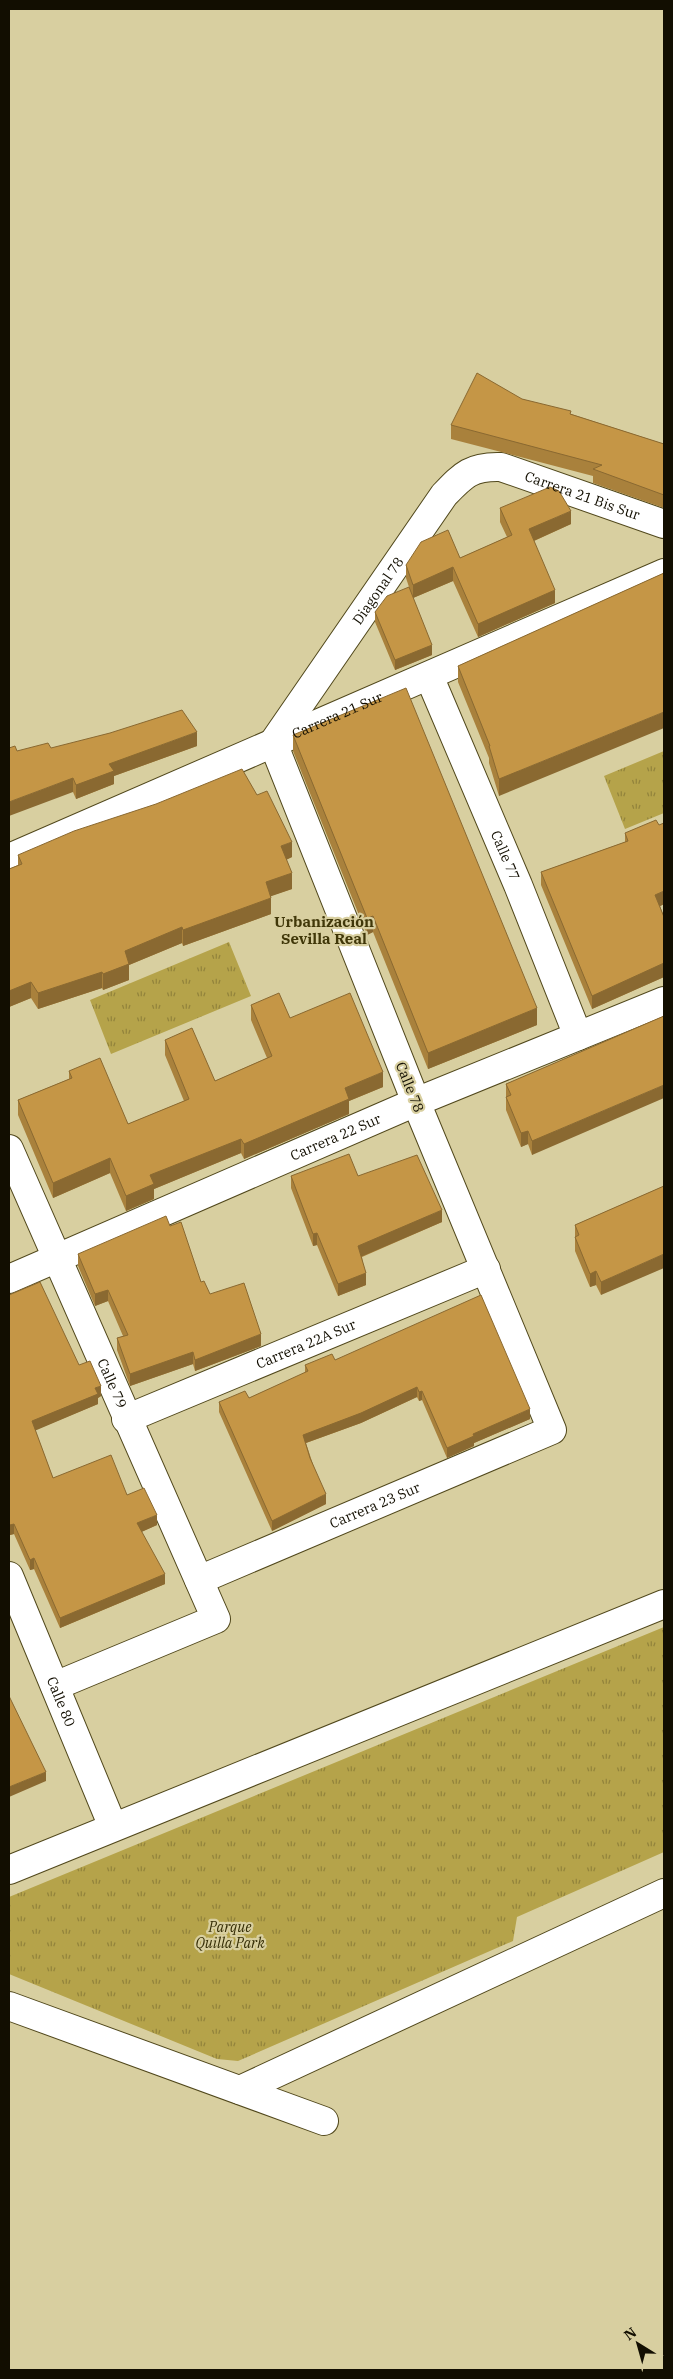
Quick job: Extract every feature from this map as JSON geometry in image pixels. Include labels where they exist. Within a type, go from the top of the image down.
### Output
[{"type":"street","name":"Diagonal 78","points":[[273,743],[444,495],[465,473],[486,467],[501,467]]},
{"type":"street","name":"Carrera 21 Bis Sur","points":[[501,467],[664,524]]},
{"type":"street","name":"Carrera 21 Sur","points":[[9,858],[664,573]]},
{"type":"street","name":"Calle 77","points":[[428,676],[518,885],[578,1036]]},
{"type":"street","name":"Calle 78","points":[[273,743],[416,1102],[552,1430]]},
{"type":"street","name":"Carrera 22 Sur","points":[[9,1279],[416,1102],[664,1001]]},
{"type":"street","name":"Calle 79","points":[[9,1149],[126,1419],[216,1619],[55,1686]]},
{"type":"street","name":"Carrera 22A Sur","points":[[126,1419],[486,1269]]},
{"type":"street","name":"Carrera 23 Sur","points":[[199,1580],[552,1430]]},
{"type":"street","name":"Calle 80","points":[[9,1576],[114,1827]]},
{"type":"street","points":[[9,1870],[664,1604]]},
{"type":"street","points":[[240,2090],[664,1893]]},
{"type":"street","points":[[9,2006],[324,2121]]},
{"type":"green space","points":[[664,751],[664,813],[625,829],[604,776]]},
{"type":"green space","points":[[229,942],[251,996],[111,1054],[90,1000]]},
{"type":"green space","name":"Parque Quilla Park","points":[[664,1627],[664,1852],[517,1917],[513,1941],[238,2061],[217,2059],[9,1974],[9,1897]]},
{"type":"building","points":[[477,373],[522,399],[571,411],[570,414],[664,444],[664,495],[593,469],[602,465],[451,425]]},
{"type":"building","points":[[550,487],[559,491],[571,511],[529,529],[555,590],[478,624],[453,567],[413,585],[406,565],[421,542],[448,530],[460,558],[512,535],[500,508]]},
{"type":"building","points":[[664,573],[664,712],[499,779],[490,746],[458,666]]},
{"type":"building","points":[[409,587],[432,645],[395,660],[375,612],[387,596]]},
{"type":"building","points":[[406,688],[537,1008],[428,1053],[373,916],[367,918],[293,735]]},
{"type":"building","points":[[182,710],[197,732],[109,764],[114,771],[76,785],[73,778],[9,802],[9,748],[15,746],[17,751],[48,743],[51,748],[110,733]]},
{"type":"building","points":[[242,769],[257,795],[267,791],[292,842],[281,846],[292,873],[266,882],[271,898],[183,930],[182,927],[125,951],[129,964],[103,974],[102,972],[38,993],[31,982],[9,991],[9,869],[22,864],[18,855],[74,831],[156,804]]},
{"type":"building","points":[[656,820],[659,825],[664,823],[664,891],[655,895],[664,917],[664,963],[592,996],[541,872],[628,841],[625,833]]},
{"type":"building","points":[[279,993],[290,1018],[350,993],[383,1072],[345,1088],[349,1099],[244,1144],[241,1139],[150,1175],[154,1184],[126,1196],[110,1158],[53,1183],[18,1100],[72,1078],[69,1071],[100,1058],[128,1124],[189,1099],[165,1040],[192,1028],[215,1081],[272,1056],[251,1005]]},
{"type":"building","points":[[664,1016],[664,1085],[532,1141],[528,1131],[521,1133],[506,1097],[511,1095],[506,1084]]},
{"type":"building","points":[[349,1154],[358,1176],[417,1155],[442,1210],[358,1246],[366,1273],[338,1284],[317,1233],[313,1234],[291,1176]]},
{"type":"building","points":[[664,1186],[664,1254],[601,1282],[596,1271],[590,1274],[575,1237],[579,1235],[575,1225]]},
{"type":"building","points":[[166,1216],[170,1226],[181,1222],[201,1282],[204,1281],[210,1294],[244,1283],[261,1334],[195,1360],[193,1352],[130,1374],[117,1338],[128,1335],[108,1290],[95,1294],[78,1254]]},
{"type":"building","points":[[40,1282],[79,1365],[90,1361],[101,1386],[95,1388],[98,1394],[32,1421],[53,1478],[111,1455],[127,1495],[144,1488],[157,1515],[137,1523],[165,1574],[60,1618],[34,1558],[30,1560],[14,1524],[10,1525],[9,1523],[9,1295]]},
{"type":"building","points":[[481,1295],[530,1409],[473,1434],[474,1436],[447,1448],[422,1391],[419,1392],[417,1387],[361,1413],[303,1435],[310,1458],[326,1494],[272,1521],[219,1402],[245,1391],[249,1398],[308,1371],[305,1365],[332,1354],[335,1360]]},
{"type":"building","points":[[9,1696],[46,1772],[9,1787]]},
{"type":"district","name":"Urbanización Sevilla Real","points":[[324,930]]}]
